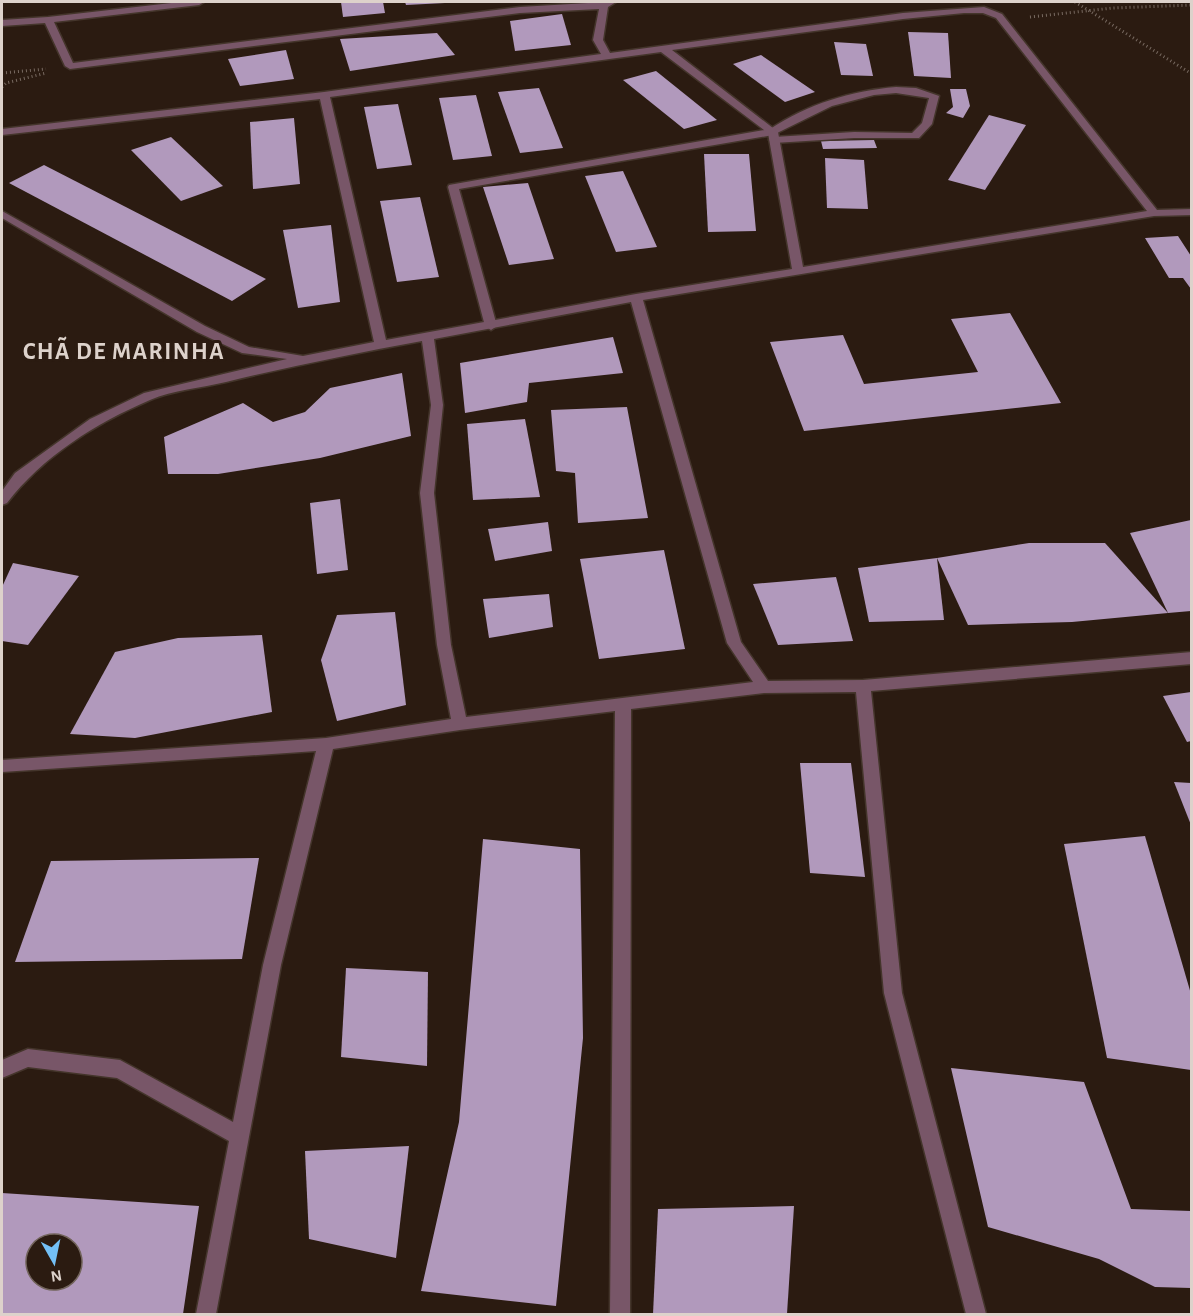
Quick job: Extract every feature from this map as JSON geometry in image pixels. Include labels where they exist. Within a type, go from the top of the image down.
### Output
[{"type":"street","points":[[2,23],[48,20],[199,2]]},
{"type":"street","points":[[48,20],[70,66],[520,10],[607,4],[597,40],[608,58]]},
{"type":"street","points":[[2,132],[324,96],[964,10],[984,10],[1003,20],[1154,213]]},
{"type":"street","points":[[665,50],[774,136],[798,272]]},
{"type":"street","points":[[491,326],[453,187],[774,136],[915,136],[927,124],[934,96],[922,91],[875,91],[811,110],[787,121],[774,136]]},
{"type":"street","points":[[324,96],[381,346]]},
{"type":"street","points":[[2,500],[20,476],[59,446],[95,422],[148,396],[310,358],[636,298],[1154,213],[1191,212]]},
{"type":"street","points":[[2,214],[201,328],[246,350],[310,358]]},
{"type":"street","points":[[636,298],[734,643],[764,687]]},
{"type":"street","points":[[428,338],[437,405],[427,493],[444,645],[460,724]]},
{"type":"street","points":[[2,766],[326,744],[460,724],[764,687],[863,686],[1191,658]]},
{"type":"street","points":[[863,686],[893,993],[976,1314]]},
{"type":"street","points":[[620,1314],[623,704]]},
{"type":"street","points":[[206,1314],[272,965],[326,744]]},
{"type":"street","points":[[2,1069],[28,1058],[120,1069],[240,1137]]},
{"type":"path","points":[[1075,2],[1191,75]]},
{"type":"path","points":[[1003,20],[1090,11],[1191,5]]},
{"type":"path","points":[[2,73],[70,66]]},
{"type":"path","points":[[2,87],[6,83],[70,66]]},
{"type":"building","points":[[341,2],[383,2],[385,13],[343,17]]},
{"type":"building","points":[[405,2],[445,2],[445,3],[406,5]]},
{"type":"building","points":[[562,14],[571,45],[515,51],[510,21]]},
{"type":"building","points":[[908,32],[948,33],[951,78],[914,76]]},
{"type":"building","points":[[437,33],[455,55],[350,71],[340,39]]},
{"type":"building","points":[[834,42],[866,44],[873,76],[841,75]]},
{"type":"building","points":[[286,50],[294,79],[240,86],[228,59]]},
{"type":"building","points":[[761,55],[815,92],[785,102],[733,64]]},
{"type":"building","points":[[656,71],[717,120],[684,129],[623,80]]},
{"type":"building","points":[[539,88],[563,148],[520,153],[498,92]]},
{"type":"building","points":[[950,89],[966,89],[970,106],[963,118],[946,113],[953,107]]},
{"type":"building","points":[[476,95],[492,156],[453,160],[439,98]]},
{"type":"building","points":[[398,104],[412,165],[377,169],[364,107]]},
{"type":"building","points":[[989,115],[1026,125],[985,190],[948,180]]},
{"type":"building","points":[[294,118],[300,184],[253,189],[250,122]]},
{"type":"building","points":[[171,137],[223,186],[181,201],[131,150]]},
{"type":"building","points":[[874,140],[877,148],[823,149],[821,141]]},
{"type":"building","points":[[704,154],[749,154],[756,231],[708,232]]},
{"type":"building","points":[[825,158],[864,160],[868,209],[827,208]]},
{"type":"building","points":[[44,165],[266,279],[232,301],[9,183]]},
{"type":"building","points":[[623,171],[657,247],[616,252],[585,176]]},
{"type":"building","points":[[528,183],[554,259],[509,265],[483,187]]},
{"type":"building","points":[[420,197],[439,277],[397,282],[380,201]]},
{"type":"building","points":[[331,225],[340,302],[298,308],[283,230]]},
{"type":"building","points":[[1178,236],[1191,256],[1191,289],[1183,278],[1169,278],[1145,238]]},
{"type":"building","points":[[1010,313],[1061,403],[804,431],[770,342],[843,335],[864,384],[978,372],[951,319]]},
{"type":"building","points":[[613,337],[623,373],[529,383],[527,402],[465,413],[460,363]]},
{"type":"building","points":[[402,373],[411,436],[320,458],[218,474],[168,474],[164,437],[243,403],[273,422],[305,412],[330,388]]},
{"type":"building","points":[[627,407],[648,518],[578,523],[575,473],[556,471],[551,410]]},
{"type":"building","points":[[525,419],[540,497],[473,500],[467,424]]},
{"type":"building","points":[[340,499],[348,570],[317,574],[310,503]]},
{"type":"building","points":[[1191,520],[1191,611],[1168,613],[1130,533]]},
{"type":"building","points":[[548,522],[552,551],[495,561],[488,529]]},
{"type":"building","points":[[1029,543],[1105,543],[1168,613],[1072,622],[968,625],[937,558]]},
{"type":"building","points":[[664,550],[685,649],[599,659],[580,559]]},
{"type":"building","points":[[937,558],[944,620],[869,622],[858,568]]},
{"type":"building","points":[[13,563],[79,576],[28,645],[2,641],[2,587]]},
{"type":"building","points":[[836,577],[853,641],[778,645],[753,584]]},
{"type":"building","points":[[549,594],[553,627],[489,638],[483,599]]},
{"type":"building","points":[[395,612],[406,705],[337,721],[321,660],[337,615]]},
{"type":"building","points":[[262,635],[272,712],[135,738],[70,734],[115,652],[178,638]]},
{"type":"building","points":[[1191,692],[1191,741],[1187,742],[1163,696]]},
{"type":"building","points":[[800,763],[851,763],[865,877],[810,873]]},
{"type":"building","points":[[1174,782],[1191,783],[1191,825]]},
{"type":"building","points":[[1145,836],[1191,994],[1191,1070],[1107,1058],[1064,844]]},
{"type":"building","points":[[483,839],[580,849],[583,1038],[556,1306],[421,1291],[459,1122]]},
{"type":"building","points":[[259,858],[242,959],[15,962],[51,861]]},
{"type":"building","points":[[346,968],[428,972],[427,1066],[341,1057]]},
{"type":"building","points":[[951,1068],[1084,1082],[1131,1209],[1191,1211],[1191,1288],[1155,1287],[1099,1259],[988,1227]]},
{"type":"building","points":[[409,1146],[396,1258],[309,1239],[305,1151]]},
{"type":"building","points":[[2,1193],[199,1206],[183,1314],[2,1314]]},
{"type":"building","points":[[794,1206],[787,1314],[653,1314],[658,1209]]},
{"type":"district","name":"CHÃ DE MARINHA","points":[[124,352]]}]
